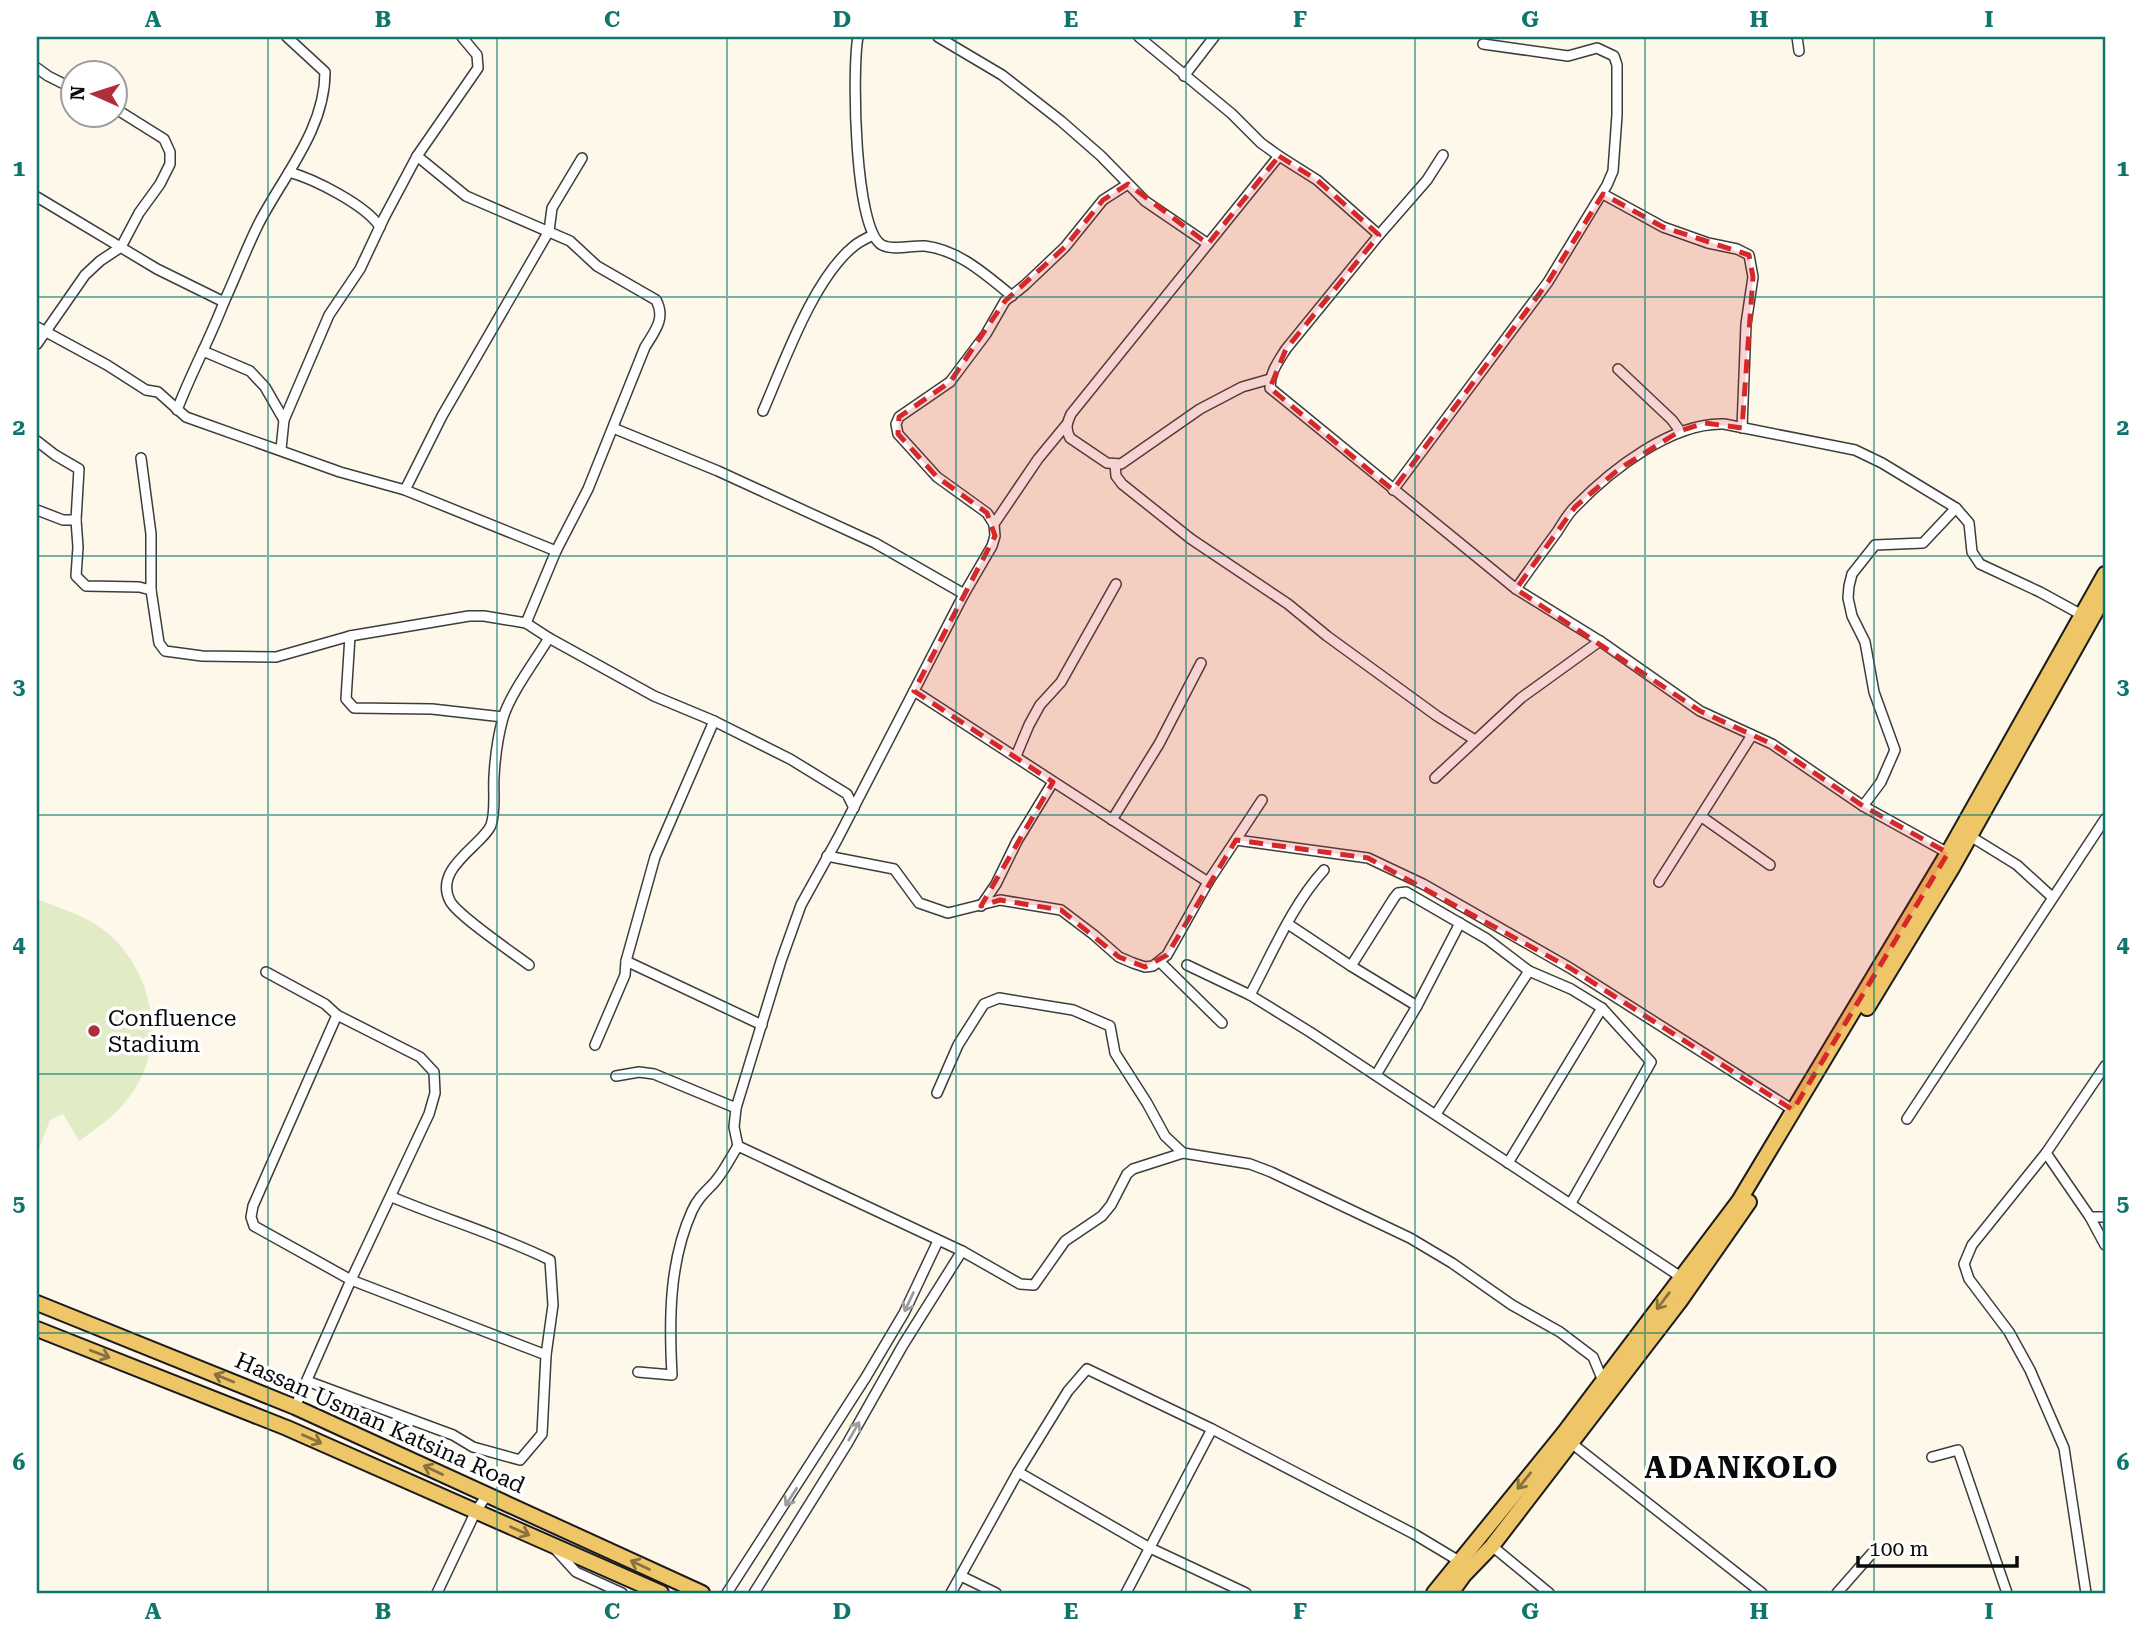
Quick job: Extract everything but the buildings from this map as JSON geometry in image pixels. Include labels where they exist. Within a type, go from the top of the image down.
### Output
[{"type":"main road","points":[[1451,1593],[1492,1546],[1570,1442],[1686,1280],[1739,1200],[1948,853],[2105,574]]},
{"type":"main road","points":[[1434,1593],[1747,1206],[1970,836],[2105,594]]},
{"type":"main road","name":"Hassan Usman Katsina Road","points":[[37,1303],[295,1407],[702,1593]]},
{"type":"main road","name":"Hassan Usman Katsina Road","points":[[37,1329],[287,1428],[661,1593]]},
{"type":"street","points":[[177,410],[188,379],[259,223],[317,117],[325,88],[326,72],[287,37]]},
{"type":"street","points":[[281,449],[284,420],[329,315],[360,269],[417,156],[478,68],[477,55],[463,37]]},
{"type":"street","points":[[858,37],[853,75],[859,176],[873,235],[882,245],[890,247],[926,246],[954,254],[1012,296]]},
{"type":"street","points":[[938,37],[1002,75],[1061,121],[1145,201],[1208,244]]},
{"type":"street","points":[[1139,37],[1232,114],[1261,144],[1317,180],[1379,235]]},
{"type":"street","points":[[1184,76],[1214,37]]},
{"type":"street","points":[[1797,37],[1799,51]]},
{"type":"street","points":[[1393,490],[1548,282],[1602,194],[1613,171],[1616,126],[1614,56],[1597,48],[1568,56],[1483,44]]},
{"type":"street","points":[[37,68],[60,82]]},
{"type":"street","points":[[37,344],[40,330],[85,275],[121,247],[170,164],[170,152],[164,139],[130,118]]},
{"type":"street","points":[[1443,155],[1427,180],[1286,349],[1270,379],[1270,388],[1516,589],[1600,641],[1700,710],[1772,744],[1863,806],[1948,853]]},
{"type":"street","points":[[417,156],[466,196],[570,240],[597,266],[656,300],[660,309],[661,318],[645,347],[588,489],[556,551],[526,623]]},
{"type":"street","points":[[993,524],[1072,414],[1279,156]]},
{"type":"street","points":[[405,490],[442,416],[549,231],[552,208],[582,158]]},
{"type":"street","points":[[289,172],[309,178],[341,196],[374,218],[380,227]]},
{"type":"street","points":[[638,1372],[672,1375],[673,1278],[685,1234],[692,1211],[702,1192],[712,1185],[738,1146],[734,1127],[736,1108],[801,905],[995,536],[987,513],[937,477],[898,435],[896,424],[900,416],[950,382],[986,334],[1004,301],[1065,247],[1103,200],[1128,184]]},
{"type":"street","points":[[1602,194],[1663,227],[1749,255],[1753,277],[1746,324],[1742,428]]},
{"type":"street","points":[[37,197],[157,270],[224,302]]},
{"type":"street","points":[[763,411],[798,329],[825,280],[854,246],[873,235]]},
{"type":"street","points":[[40,330],[107,365],[146,390],[158,392],[186,417],[340,472],[405,490],[556,551]]},
{"type":"street","points":[[203,351],[250,371],[265,387],[284,420]]},
{"type":"street","points":[[1618,369],[1672,419],[1680,431]]},
{"type":"street","points":[[1066,425],[1070,438],[1107,463],[1121,464],[1200,409],[1242,387],[1270,379]]},
{"type":"street","points":[[1516,589],[1575,507],[1619,469],[1650,448],[1680,431],[1705,423],[1770,432],[1855,450],[1912,480],[1956,508],[1969,523],[1972,552],[1980,564],[2082,615]]},
{"type":"street","points":[[613,428],[718,471],[875,542],[964,594]]},
{"type":"street","points":[[37,441],[79,470],[76,576],[86,586],[139,587],[151,590]]},
{"type":"street","points":[[141,458],[151,534],[151,590],[159,643],[164,651],[202,656],[276,657],[350,636],[470,616],[526,623],[548,638],[654,696],[714,721],[790,759],[847,794],[853,808]]},
{"type":"street","points":[[1115,464],[1116,476],[1122,484],[1191,539],[1287,604],[1437,716],[1475,740]]},
{"type":"street","points":[[1863,806],[1881,782],[1895,750],[1874,692],[1865,642],[1849,605],[1849,586],[1860,561],[1875,545],[1923,543],[1956,508]]},
{"type":"street","points":[[37,510],[63,520],[76,520]]},
{"type":"street","points":[[1016,756],[1040,705],[1061,681],[1116,584]]},
{"type":"street","points":[[350,636],[346,699],[354,708],[432,709],[503,717]]},
{"type":"street","points":[[529,965],[470,921],[450,902],[447,889],[452,870],[467,850],[489,829],[503,717],[548,638]]},
{"type":"street","points":[[1435,778],[1521,698],[1600,641]]},
{"type":"street","points":[[1112,820],[1158,744],[1201,663]]},
{"type":"street","points":[[914,691],[1208,882]]},
{"type":"street","points":[[595,1045],[625,975],[626,961],[655,857],[714,721]]},
{"type":"street","points":[[1659,882],[1752,735]]},
{"type":"street","points":[[981,906],[1052,782]]},
{"type":"street","points":[[828,856],[894,869],[919,903],[947,913],[1000,900],[1061,910],[1119,957],[1145,967],[1160,962],[1167,955],[1208,882],[1262,800]]},
{"type":"street","points":[[1702,817],[1770,865]]},
{"type":"street","points":[[1907,1119],[2105,819]]},
{"type":"street","points":[[1970,836],[2017,865],[2052,897]]},
{"type":"street","points":[[1236,840],[1367,858],[1423,884],[1570,968],[1793,1111]]},
{"type":"street","points":[[1250,995],[1288,924],[1324,870]]},
{"type":"street","points":[[1351,966],[1398,893],[1406,892],[1460,923],[1529,971],[1571,989],[1602,1008],[1651,1062],[1571,1203]]},
{"type":"street","points":[[1376,1074],[1417,1006],[1460,923]]},
{"type":"street","points":[[1288,924],[1417,1006]]},
{"type":"street","points":[[626,961],[762,1024]]},
{"type":"street","points":[[1160,962],[1222,1023]]},
{"type":"street","points":[[1188,965],[1250,995],[1376,1074],[1686,1280]]},
{"type":"street","points":[[1436,1114],[1529,971]]},
{"type":"street","points":[[266,972],[325,1004],[337,1015],[420,1057],[434,1072],[435,1093],[429,1114],[295,1407]]},
{"type":"street","points":[[937,1093],[958,1045],[984,1004],[999,998],[1073,1010],[1110,1026],[1115,1053],[1147,1102],[1165,1136],[1182,1153]]},
{"type":"street","points":[[1508,1163],[1602,1008]]},
{"type":"street","points":[[337,1015],[253,1206],[251,1217],[254,1226],[351,1280],[546,1355]]},
{"type":"street","points":[[2086,1593],[2064,1448],[2030,1370],[2009,1332],[1969,1279],[1964,1264],[1972,1245],[2046,1153],[2105,1066]]},
{"type":"street","points":[[616,1076],[639,1072],[654,1074],[736,1108]]},
{"type":"street","points":[[738,1146],[962,1251],[1020,1284],[1034,1285],[1065,1241],[1102,1216],[1111,1205],[1127,1174],[1133,1169],[1182,1153],[1259,1167],[1410,1238],[1452,1263],[1512,1305],[1560,1332],[1593,1357],[1603,1381]]},
{"type":"street","points":[[2046,1153],[2091,1217],[2105,1245]]},
{"type":"street","points":[[307,1381],[453,1435],[473,1447],[520,1460],[542,1434],[546,1355],[553,1305],[550,1260],[392,1197]]},
{"type":"street","points":[[2091,1217],[2105,1217]]},
{"type":"street","points":[[727,1593],[866,1377],[904,1313],[938,1241]]},
{"type":"street","points":[[754,1593],[962,1251]]},
{"type":"street","points":[[951,1593],[1018,1472],[1068,1391],[1087,1369],[1212,1429],[1414,1534],[1459,1561]]},
{"type":"street","points":[[1126,1593],[1212,1429]]},
{"type":"street","points":[[1570,1442],[1762,1593]]},
{"type":"street","points":[[1932,1457],[1958,1451],[2007,1593]]},
{"type":"street","points":[[1018,1472],[1148,1548],[1247,1593]]},
{"type":"street","points":[[437,1593],[476,1511],[487,1495]]},
{"type":"street","points":[[552,1545],[576,1572],[622,1593]]},
{"type":"street","points":[[1492,1546],[1549,1593]]},
{"type":"street","points":[[1837,1593],[1873,1552]]},
{"type":"street","points":[[961,1576],[996,1593]]},
{"type":"highlighted area","points":[[1279,156],[1317,180],[1379,235],[1286,349],[1270,388],[1393,490],[1548,282],[1603,194],[1663,227],[1749,255],[1753,277],[1742,428],[1705,423],[1680,431],[1619,469],[1575,507],[1516,589],[1700,711],[1772,744],[1863,806],[1948,853],[1793,1110],[1570,968],[1368,858],[1236,840],[1167,955],[1145,967],[1119,957],[1061,910],[1000,900],[981,906],[1053,782],[914,691],[995,536],[987,513],[937,477],[898,434],[899,417],[950,382],[1005,301],[1065,247],[1103,200],[1128,184],[1208,244]]},
{"type":"green space","name":"Confluence Stadium","points":[[37,899],[92,922],[109,934],[124,950],[145,988],[152,1029],[144,1071],[134,1090],[116,1112],[79,1141],[63,1114],[50,1120],[37,1154]]},
{"type":"place","name":"Confluence Stadium","points":[[94,1031]]},
{"type":"district","name":"ADANKOLO","points":[[1742,1467]]}]
